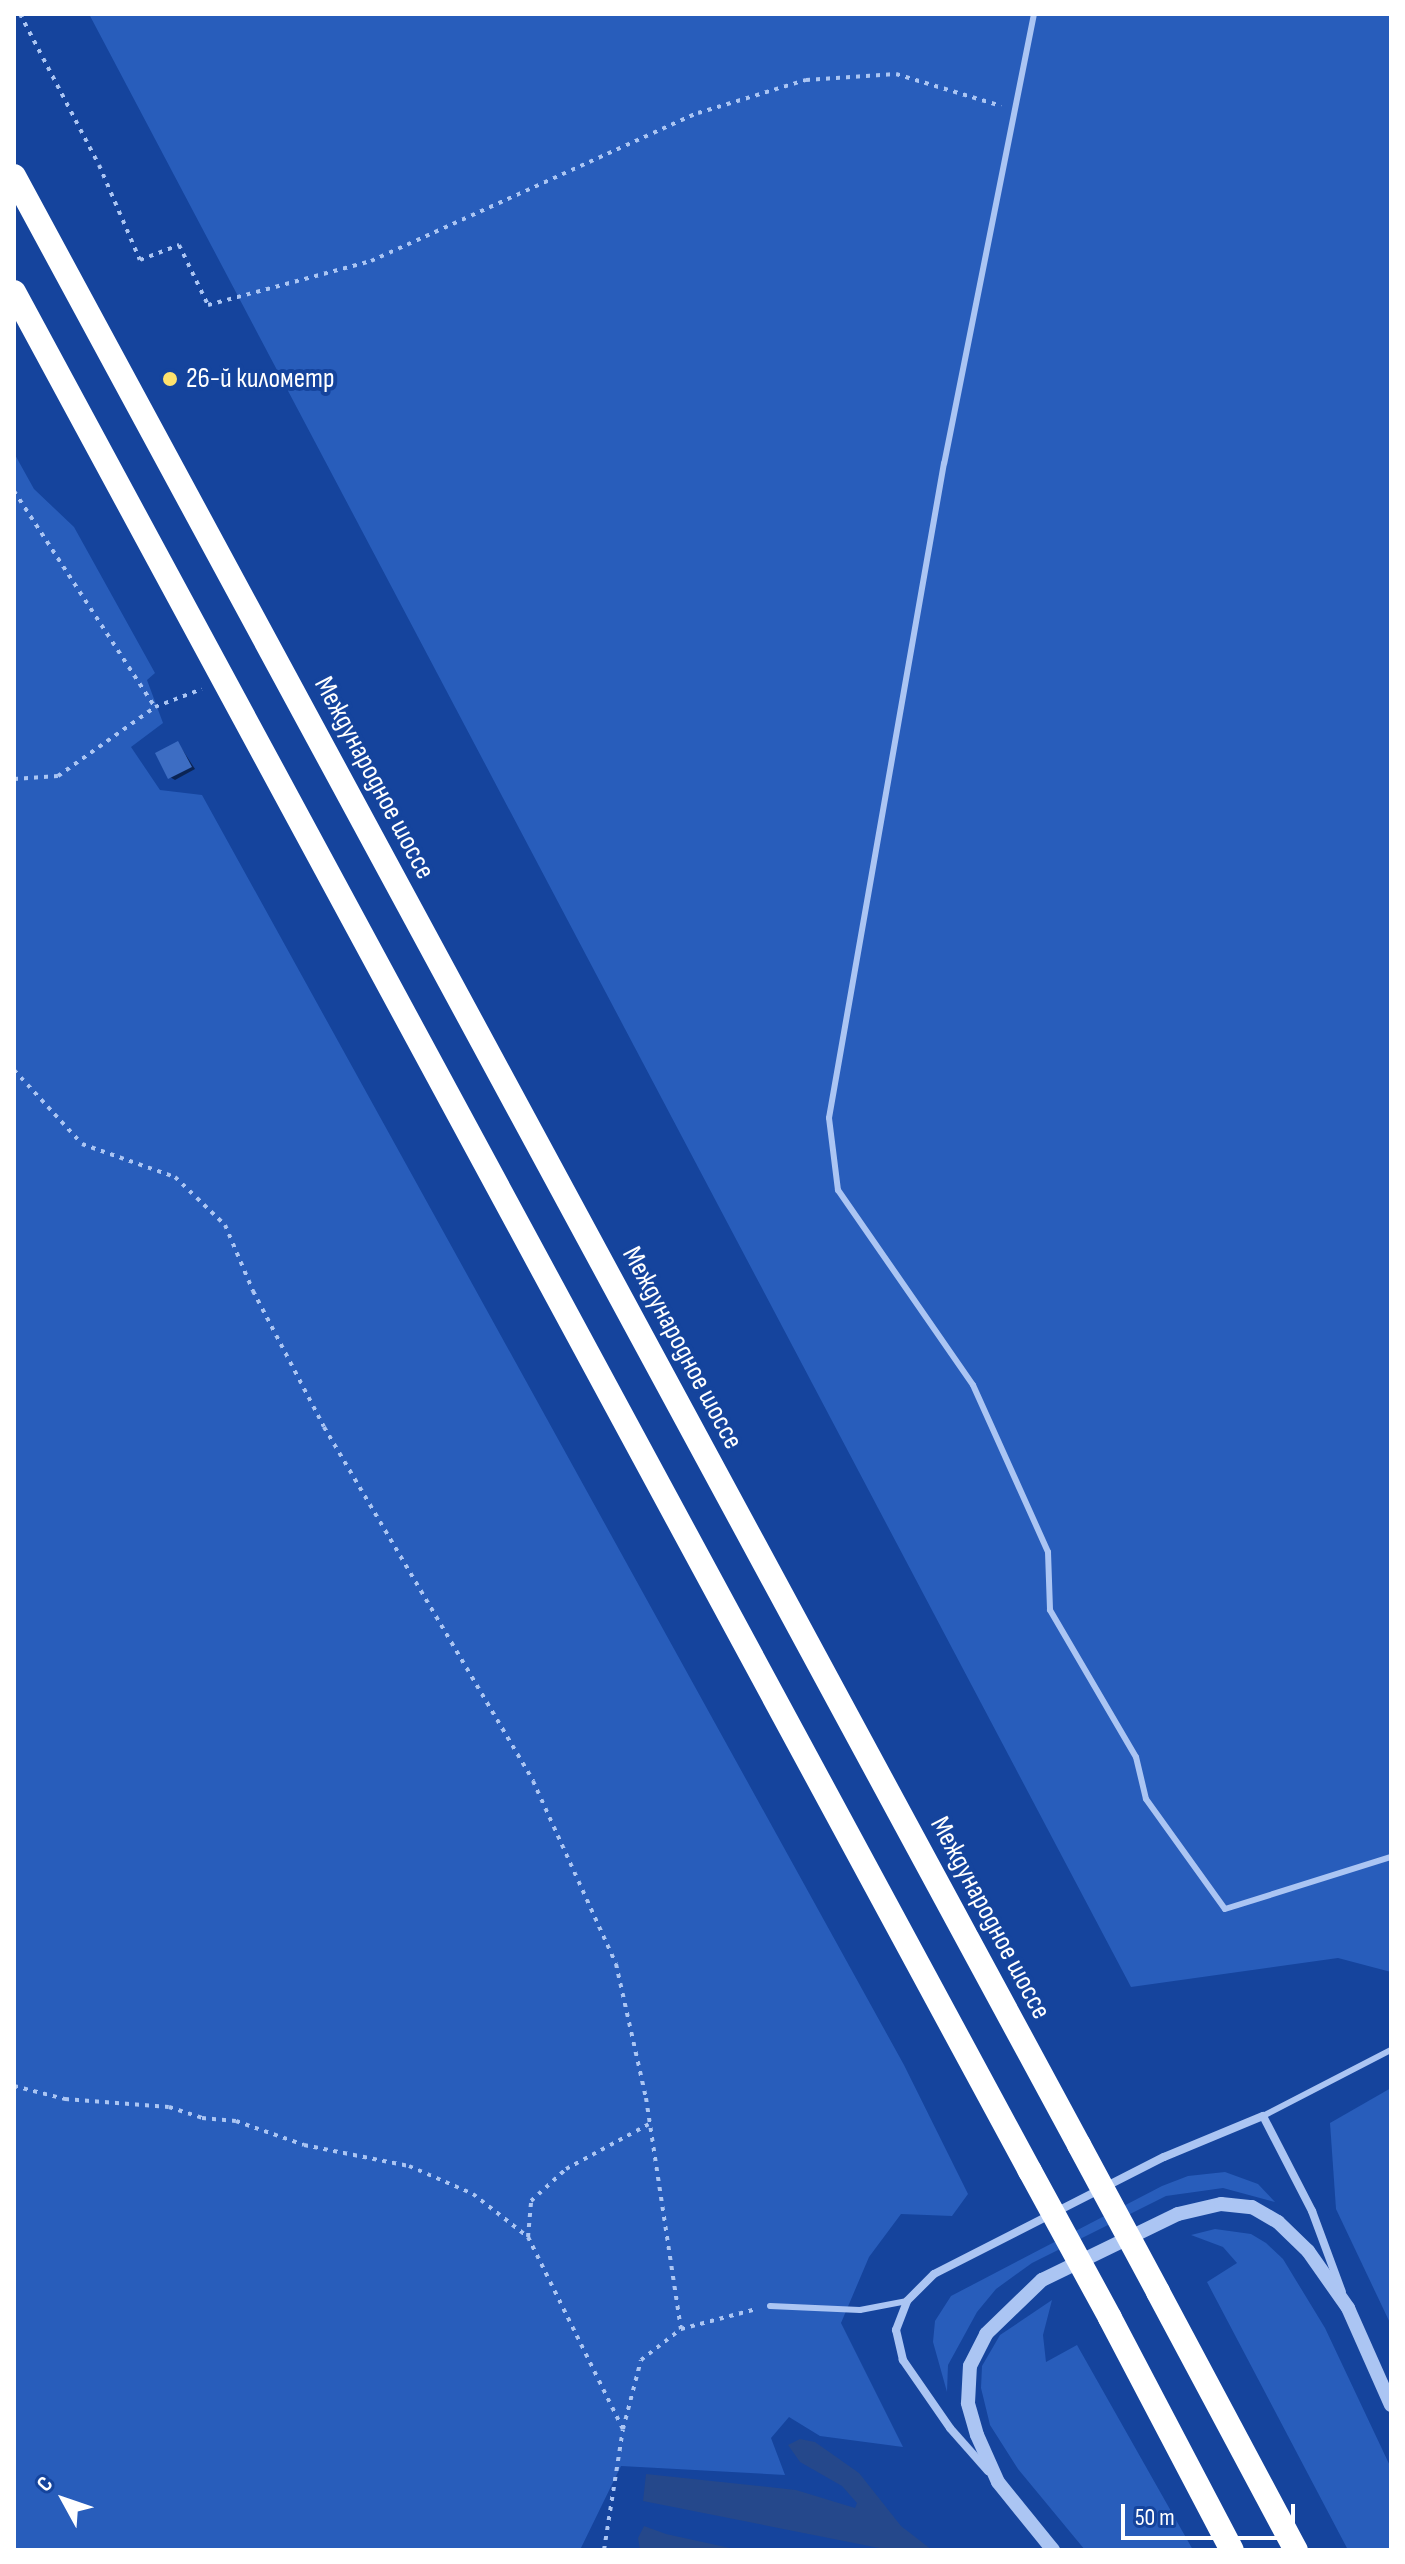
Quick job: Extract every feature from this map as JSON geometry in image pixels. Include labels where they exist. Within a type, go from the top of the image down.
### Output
[{"type":"highway","name":"Международное шоссе","points":[[14,176],[1296,2550]]},
{"type":"highway","points":[[14,292],[1110,2318],[1232,2550]]},
{"type":"street","points":[[1053,2550],[950,2428],[903,2360],[896,2330],[907,2301],[934,2274],[1164,2157],[1263,2116],[1312,2211],[1348,2308],[1391,2405]]},
{"type":"street","points":[[998,2482],[968,2403],[970,2366],[986,2334],[1042,2280],[1178,2214],[1236,2206],[1252,2207],[1278,2222],[1308,2251],[1348,2308]]},
{"type":"lane","points":[[1034,14],[944,463],[829,1118],[838,1190],[973,1385],[1048,1552],[1050,1610],[1136,1757],[1146,1799],[1225,1909],[1391,1857]]},
{"type":"lane","points":[[1263,2116],[1391,2050]]},
{"type":"lane","points":[[770,2306],[860,2310],[907,2301]]},
{"type":"path","points":[[20,14],[99,165],[140,260],[179,245],[208,305],[371,261],[698,113],[806,80],[896,74],[1015,110]]},
{"type":"path","points":[[14,491],[155,707]]},
{"type":"path","points":[[14,779],[58,776],[155,707],[225,681]]},
{"type":"path","points":[[14,1070],[82,1144],[175,1177],[225,1225],[253,1291],[324,1427],[533,1781],[616,1964],[650,2124],[681,2329]]},
{"type":"path","points":[[14,2086],[65,2099],[169,2107],[202,2118],[236,2121],[304,2145],[409,2166],[473,2194],[528,2237],[623,2429]]},
{"type":"path","points":[[528,2237],[531,2201],[566,2169],[650,2124]]},
{"type":"path","points":[[604,2550],[623,2429],[641,2360],[681,2329],[770,2306]]},
{"type":"shaded area","points":[[89,14],[1391,14],[1391,1972],[1338,1958],[1131,1987]]},
{"type":"shaded area","points":[[14,453],[34,489],[74,527],[155,673],[147,680],[163,723],[131,747],[160,790],[202,795],[904,2065],[968,2194],[952,2216],[901,2214],[869,2257],[841,2323],[903,2447],[820,2436],[789,2417],[771,2438],[785,2475],[621,2466],[580,2550],[14,2550]]},
{"type":"shaded area","points":[[1391,2088],[1391,2325],[1336,2209],[1330,2123]]},
{"type":"shaded area","points":[[1225,2172],[1258,2184],[1275,2202],[1223,2188],[1166,2196],[1032,2263],[996,2289],[977,2312],[948,2365],[947,2392],[933,2342],[935,2321],[951,2296],[1162,2186],[1188,2176]]},
{"type":"shaded area","points":[[1215,2229],[1251,2234],[1266,2243],[1283,2259],[1325,2328],[1391,2468],[1391,2550],[1348,2550],[1207,2282],[1237,2263],[1223,2247],[1191,2235]]},
{"type":"shaded area","points":[[1052,2300],[1043,2335],[1046,2362],[1077,2345],[1193,2550],[1085,2550],[1018,2469],[990,2425],[981,2388],[982,2366],[1000,2335]]},
{"type":"shaded area","points":[[800,2439],[815,2442],[859,2473],[901,2526],[932,2550],[889,2550],[643,2501],[646,2474],[796,2490],[855,2508],[857,2503],[842,2486],[800,2462],[788,2445]]},
{"type":"shaded area","points":[[644,2526],[739,2550],[640,2550],[638,2538]]},
{"type":"building","points":[[178,741],[192,767],[168,779],[155,753]]},
{"type":"place","name":"26-й километр","points":[[170,379]]}]
